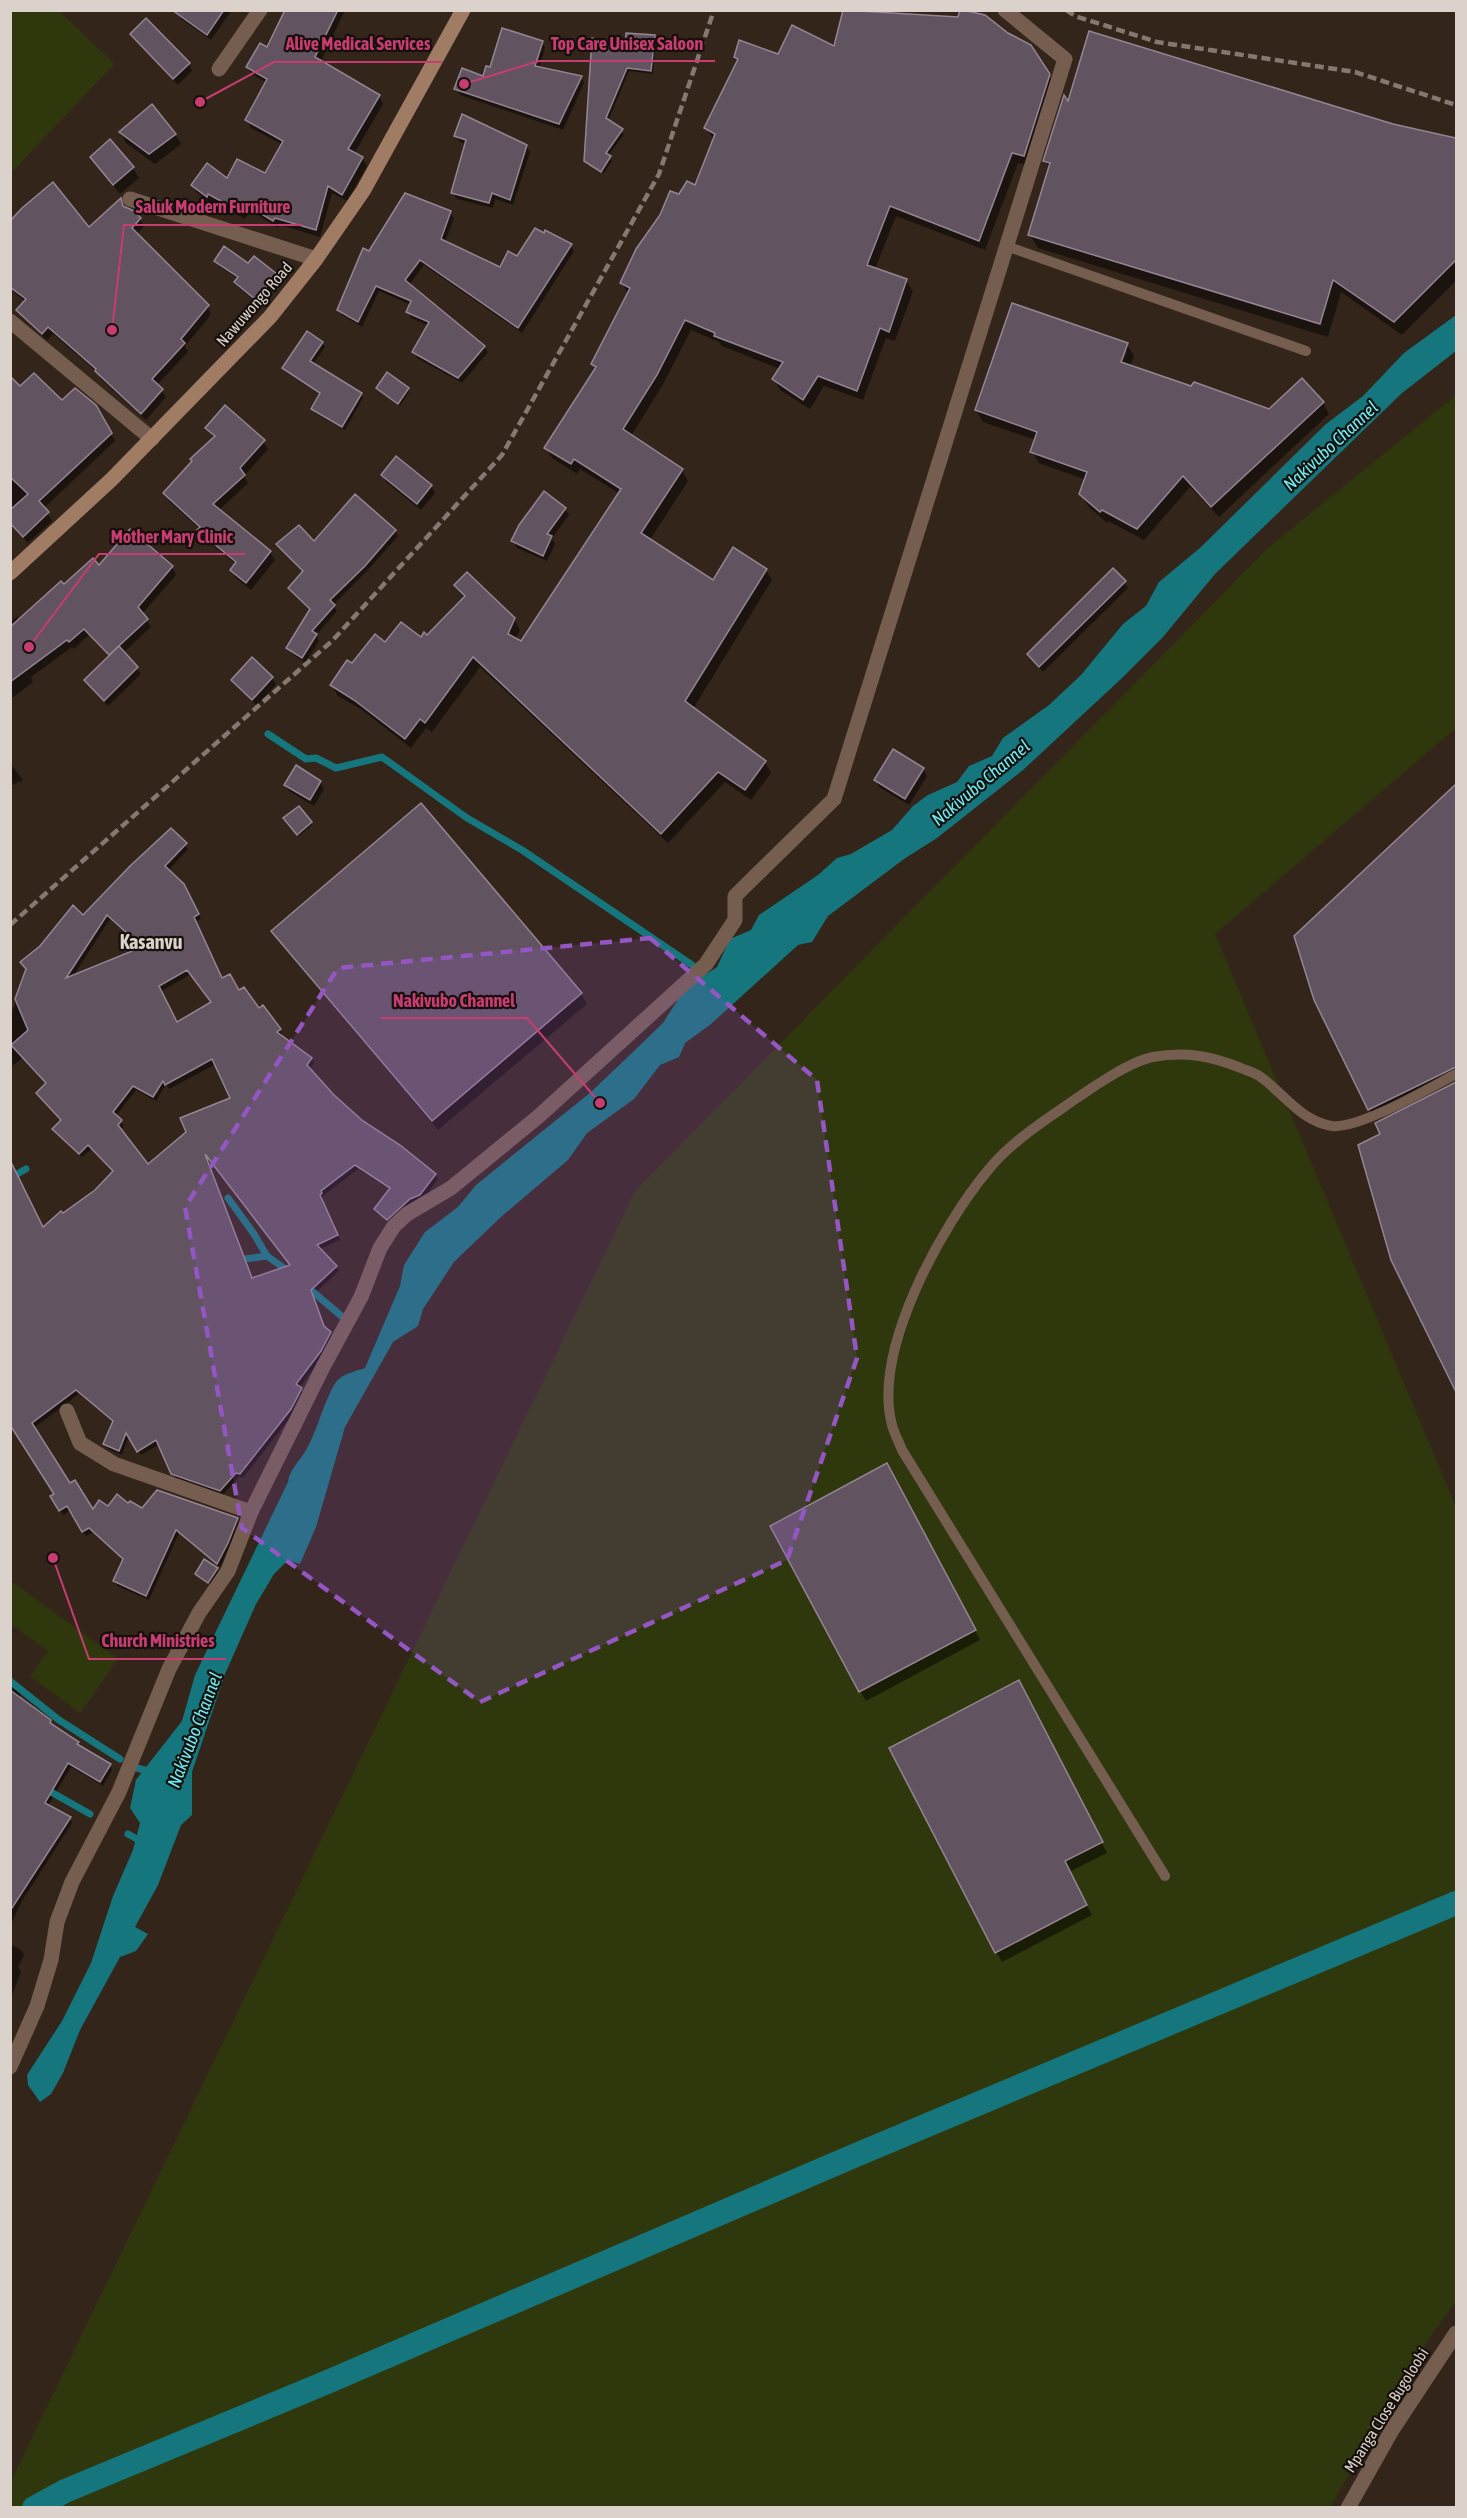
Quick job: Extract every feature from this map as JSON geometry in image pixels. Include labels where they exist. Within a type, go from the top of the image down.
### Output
[{"type":"street","points":[[219,69],[260,10]]},
{"type":"street","name":"Nawuwongo Road","points":[[10,573],[152,439],[270,317],[316,259],[363,191],[463,10]]},
{"type":"street","points":[[10,2067],[37,2006],[51,1960],[57,1922],[72,1882],[119,1792],[169,1670],[198,1613],[228,1571],[251,1512],[322,1366],[361,1297],[380,1248],[394,1226],[407,1214],[451,1188],[539,1116],[706,964],[735,920],[735,896],[834,799],[1065,59],[1005,10]]},
{"type":"street","points":[[130,199],[316,259]]},
{"type":"street","points":[[10,321],[152,439]]},
{"type":"street","points":[[68,1411],[80,1443],[114,1464],[251,1512]]},
{"type":"street","name":"Mpanga Close Bugoloobi","points":[[1348,2508],[1392,2430],[1456,2333]]},
{"type":"lane","points":[[1006,246],[1306,351]]},
{"type":"lane","points":[[1165,1876],[902,1450],[891,1425],[889,1396],[893,1346],[913,1296],[952,1221],[990,1168],[1032,1130],[1101,1080],[1151,1057],[1187,1054],[1215,1058],[1260,1076],[1309,1119],[1333,1126],[1361,1121],[1456,1074]]},
{"type":"highlighted area","points":[[650,938],[817,1080],[857,1358],[787,1560],[480,1702],[242,1528],[185,1207],[338,968]]},
{"type":"green space","points":[[11,10],[59,11],[114,64],[11,173]]},
{"type":"green space","points":[[1456,395],[1456,728],[1215,934],[1456,1507],[1456,2301],[1426,2343],[1330,2507],[11,2508],[10,2483],[635,1191],[1268,548]]},
{"type":"green space","points":[[11,1581],[118,1659],[80,1713],[30,1676],[48,1651],[11,1624]]},
{"type":"water","points":[[1456,315],[1456,351],[1402,393],[1215,574],[1163,637],[1121,679],[1023,770],[937,838],[904,859],[828,916],[812,942],[798,945],[711,1024],[685,1043],[679,1057],[660,1065],[634,1099],[587,1133],[568,1160],[502,1216],[454,1262],[423,1309],[418,1326],[393,1342],[345,1427],[316,1527],[300,1564],[288,1560],[274,1574],[256,1604],[225,1674],[192,1772],[192,1815],[181,1825],[158,1885],[135,1927],[148,1934],[136,1951],[120,1957],[80,2030],[63,2073],[51,2094],[40,2102],[28,2085],[27,2075],[62,2021],[91,1963],[113,1896],[133,1850],[140,1823],[130,1808],[136,1780],[182,1721],[195,1675],[288,1482],[290,1473],[304,1454],[336,1382],[349,1373],[365,1368],[400,1286],[404,1265],[425,1232],[458,1207],[476,1185],[591,1092],[633,1052],[663,1023],[686,987],[717,967],[730,939],[751,930],[759,915],[818,875],[837,858],[851,854],[892,830],[913,806],[928,795],[957,782],[969,766],[992,756],[1003,738],[1049,705],[1081,675],[1123,624],[1146,606],[1159,582],[1201,547],[1326,424],[1363,396],[1404,353]]},
{"type":"building","points":[[172,10],[224,10],[207,35]]},
{"type":"building","points":[[285,10],[338,10],[315,57],[380,95],[348,149],[363,157],[342,195],[328,186],[316,230],[275,218],[273,221],[245,204],[241,212],[208,194],[207,197],[191,185],[207,163],[227,178],[237,159],[265,173],[283,141],[245,120],[267,79],[246,67],[260,43],[267,47]]},
{"type":"building","points":[[843,10],[958,17],[960,10],[963,10],[985,15],[1008,33],[1031,45],[1050,74],[1024,156],[1012,153],[979,241],[890,206],[867,265],[907,279],[889,332],[880,328],[857,391],[818,376],[803,400],[772,379],[783,362],[714,336],[715,333],[685,320],[657,375],[623,429],[683,469],[641,533],[713,580],[733,547],[767,569],[685,701],[766,761],[745,790],[718,772],[661,834],[473,657],[425,723],[420,719],[405,739],[354,700],[330,685],[347,660],[352,663],[375,634],[385,642],[401,622],[421,637],[424,632],[427,635],[465,596],[454,585],[467,572],[515,618],[508,634],[521,641],[621,489],[574,459],[571,464],[544,448],[596,367],[591,364],[630,288],[620,283],[636,249],[660,215],[670,191],[679,194],[687,181],[695,185],[715,134],[704,128],[738,59],[734,57],[739,40],[778,54],[792,25],[834,46]]},
{"type":"building","points":[[146,18],[190,63],[173,79],[130,34]]},
{"type":"building","points":[[502,28],[543,41],[535,66],[582,76],[559,124],[454,89],[462,68],[483,76],[486,66],[490,67]]},
{"type":"building","points":[[1089,31],[1393,124],[1456,138],[1456,260],[1394,322],[1333,280],[1320,324],[1028,235],[1050,163],[1043,161],[1064,95],[1068,101]]},
{"type":"building","points":[[626,33],[655,35],[651,71],[627,68],[606,118],[623,129],[606,153],[611,156],[601,172],[584,161],[592,38],[625,47]]},
{"type":"building","points":[[152,104],[176,134],[149,154],[119,132]]},
{"type":"building","points":[[462,114],[527,145],[510,200],[492,193],[489,203],[451,193],[466,140],[454,136]]},
{"type":"building","points":[[110,139],[134,167],[113,185],[90,157]]},
{"type":"building","points":[[53,182],[89,227],[121,198],[123,206],[134,211],[141,218],[132,228],[209,305],[181,339],[185,343],[152,379],[163,389],[141,414],[95,371],[96,369],[48,327],[42,334],[16,310],[26,299],[10,287],[10,221]]},
{"type":"building","points":[[405,193],[451,211],[441,239],[500,267],[508,251],[517,256],[535,228],[544,233],[545,230],[572,244],[518,328],[420,260],[405,280],[485,346],[458,378],[412,352],[429,322],[406,312],[411,301],[376,286],[358,322],[337,310],[363,248],[369,251]]},
{"type":"building","points":[[224,246],[248,263],[254,256],[277,274],[256,300],[234,282],[238,277],[214,261]]},
{"type":"building","points":[[1012,303],[1128,343],[1121,362],[1191,386],[1194,382],[1269,409],[1302,378],[1324,402],[1211,507],[1183,476],[1137,529],[1102,510],[1100,512],[1079,494],[1087,472],[1030,452],[1037,432],[975,410]]},
{"type":"building","points":[[307,331],[323,342],[310,361],[362,393],[342,427],[311,409],[320,393],[282,368]]},
{"type":"building","points":[[387,372],[409,388],[398,404],[376,388]]},
{"type":"building","points":[[34,373],[62,400],[75,388],[96,405],[112,433],[39,501],[49,512],[23,537],[10,523],[10,510],[28,494],[10,477],[10,376],[20,386]]},
{"type":"building","points":[[225,405],[265,440],[240,468],[245,475],[213,504],[271,551],[246,583],[230,570],[236,562],[197,530],[200,527],[163,493],[192,461],[190,459],[215,436],[205,428]]},
{"type":"building","points":[[396,456],[432,485],[417,504],[381,475]]},
{"type":"building","points":[[544,491],[566,508],[547,534],[552,536],[543,556],[511,541],[519,525]]},
{"type":"building","points":[[355,494],[396,530],[365,566],[330,600],[335,605],[312,631],[317,634],[302,658],[286,648],[310,609],[288,588],[303,571],[276,544],[299,525],[314,541]]},
{"type":"building","points":[[130,529],[173,566],[138,607],[148,619],[109,655],[84,629],[69,642],[67,640],[10,682],[10,627],[61,581],[64,584],[93,558],[99,565]]},
{"type":"building","points":[[1113,568],[1126,581],[1039,667],[1027,654]]},
{"type":"building","points":[[119,646],[138,667],[104,701],[84,680]]},
{"type":"building","points":[[252,657],[273,677],[252,700],[231,680]]},
{"type":"building","points":[[893,749],[924,768],[905,799],[874,780]]},
{"type":"building","points":[[296,765],[321,781],[310,800],[284,785]]},
{"type":"building","points":[[1456,784],[1456,1067],[1368,1110],[1314,1000],[1294,936]]},
{"type":"building","points":[[421,803],[582,993],[432,1121],[271,931]]},
{"type":"building","points":[[299,806],[312,822],[297,835],[283,818]]},
{"type":"building","points":[[171,828],[187,843],[165,866],[184,884],[199,914],[194,917],[222,978],[230,974],[239,990],[244,987],[259,1008],[263,1005],[281,1029],[277,1032],[312,1058],[307,1065],[334,1095],[363,1121],[400,1145],[436,1174],[420,1195],[410,1199],[387,1220],[374,1209],[390,1188],[355,1165],[321,1191],[320,1195],[338,1235],[317,1245],[337,1266],[311,1290],[324,1326],[331,1332],[321,1351],[296,1384],[302,1388],[291,1409],[240,1474],[236,1473],[220,1491],[171,1474],[156,1440],[137,1452],[126,1433],[119,1451],[103,1444],[113,1421],[76,1390],[32,1423],[70,1483],[75,1480],[93,1509],[99,1500],[108,1506],[117,1494],[128,1503],[130,1501],[142,1508],[157,1490],[238,1518],[217,1564],[176,1530],[146,1596],[113,1581],[123,1559],[89,1528],[82,1532],[67,1506],[59,1511],[50,1496],[54,1494],[10,1425],[10,1160],[43,1227],[61,1211],[63,1213],[95,1190],[113,1171],[88,1145],[79,1154],[52,1129],[61,1120],[36,1093],[46,1083],[11,1045],[28,1030],[15,999],[26,969],[20,962],[40,946],[73,905],[83,915],[130,866]],"holes":[[[107,915],[142,947],[66,978]],[[187,970],[211,1002],[177,1022],[159,986]],[[212,1059],[230,1098],[180,1118],[186,1132],[148,1164],[118,1125],[122,1120],[113,1112],[133,1086],[153,1097],[163,1081],[165,1085]],[[205,1154],[290,1265],[252,1278]]]},
{"type":"building","points":[[1456,1082],[1456,1392],[1391,1260],[1358,1145],[1380,1134],[1375,1123]]},
{"type":"building","points":[[887,1463],[976,1630],[859,1692],[770,1526]]},
{"type":"building","points":[[204,1559],[218,1568],[208,1583],[195,1574]]},
{"type":"building","points":[[1019,1680],[1103,1842],[1065,1861],[1087,1905],[995,1953],[889,1748]]},
{"type":"building","points":[[10,1690],[51,1720],[50,1723],[79,1742],[77,1744],[111,1764],[100,1782],[68,1763],[45,1803],[71,1817],[10,1911]]},
{"type":"waterway","points":[[268,734],[306,759],[316,758],[336,768],[382,757],[467,818],[522,850],[692,965]]},
{"type":"waterway","points":[[10,1178],[26,1169]]},
{"type":"waterway","points":[[228,1198],[267,1256]]},
{"type":"waterway","points":[[236,1260],[267,1256],[291,1273]]},
{"type":"waterway","points":[[306,1286],[345,1319]]},
{"type":"waterway","points":[[10,1681],[59,1720],[120,1759]]},
{"type":"waterway","points":[[137,1768],[152,1772]]},
{"type":"waterway","points":[[44,1788],[90,1814]]},
{"type":"waterway","points":[[128,1834],[144,1843]]},
{"type":"waterway","points":[[34,2508],[65,2491],[1456,1903]]},
{"type":"railway","points":[[10,925],[332,641],[502,455],[659,174],[714,10]]},
{"type":"railway","points":[[1066,10],[1075,16],[1157,42],[1355,72],[1456,105]]},
{"type":"place","name":"Top Care Unisex Saloon","points":[[464,84]]},
{"type":"place","name":"Alive Medical Services","points":[[200,102]]},
{"type":"place","name":"Saluk Modern Furniture","points":[[112,330]]},
{"type":"place","name":"Mother Mary Clinic","points":[[29,647]]},
{"type":"place","name":"Nakivubo Channel","points":[[600,1103]]},
{"type":"place","name":"Church Ministries","points":[[53,1558]]},
{"type":"district","name":"Kasanvu","points":[[151,942]]}]
